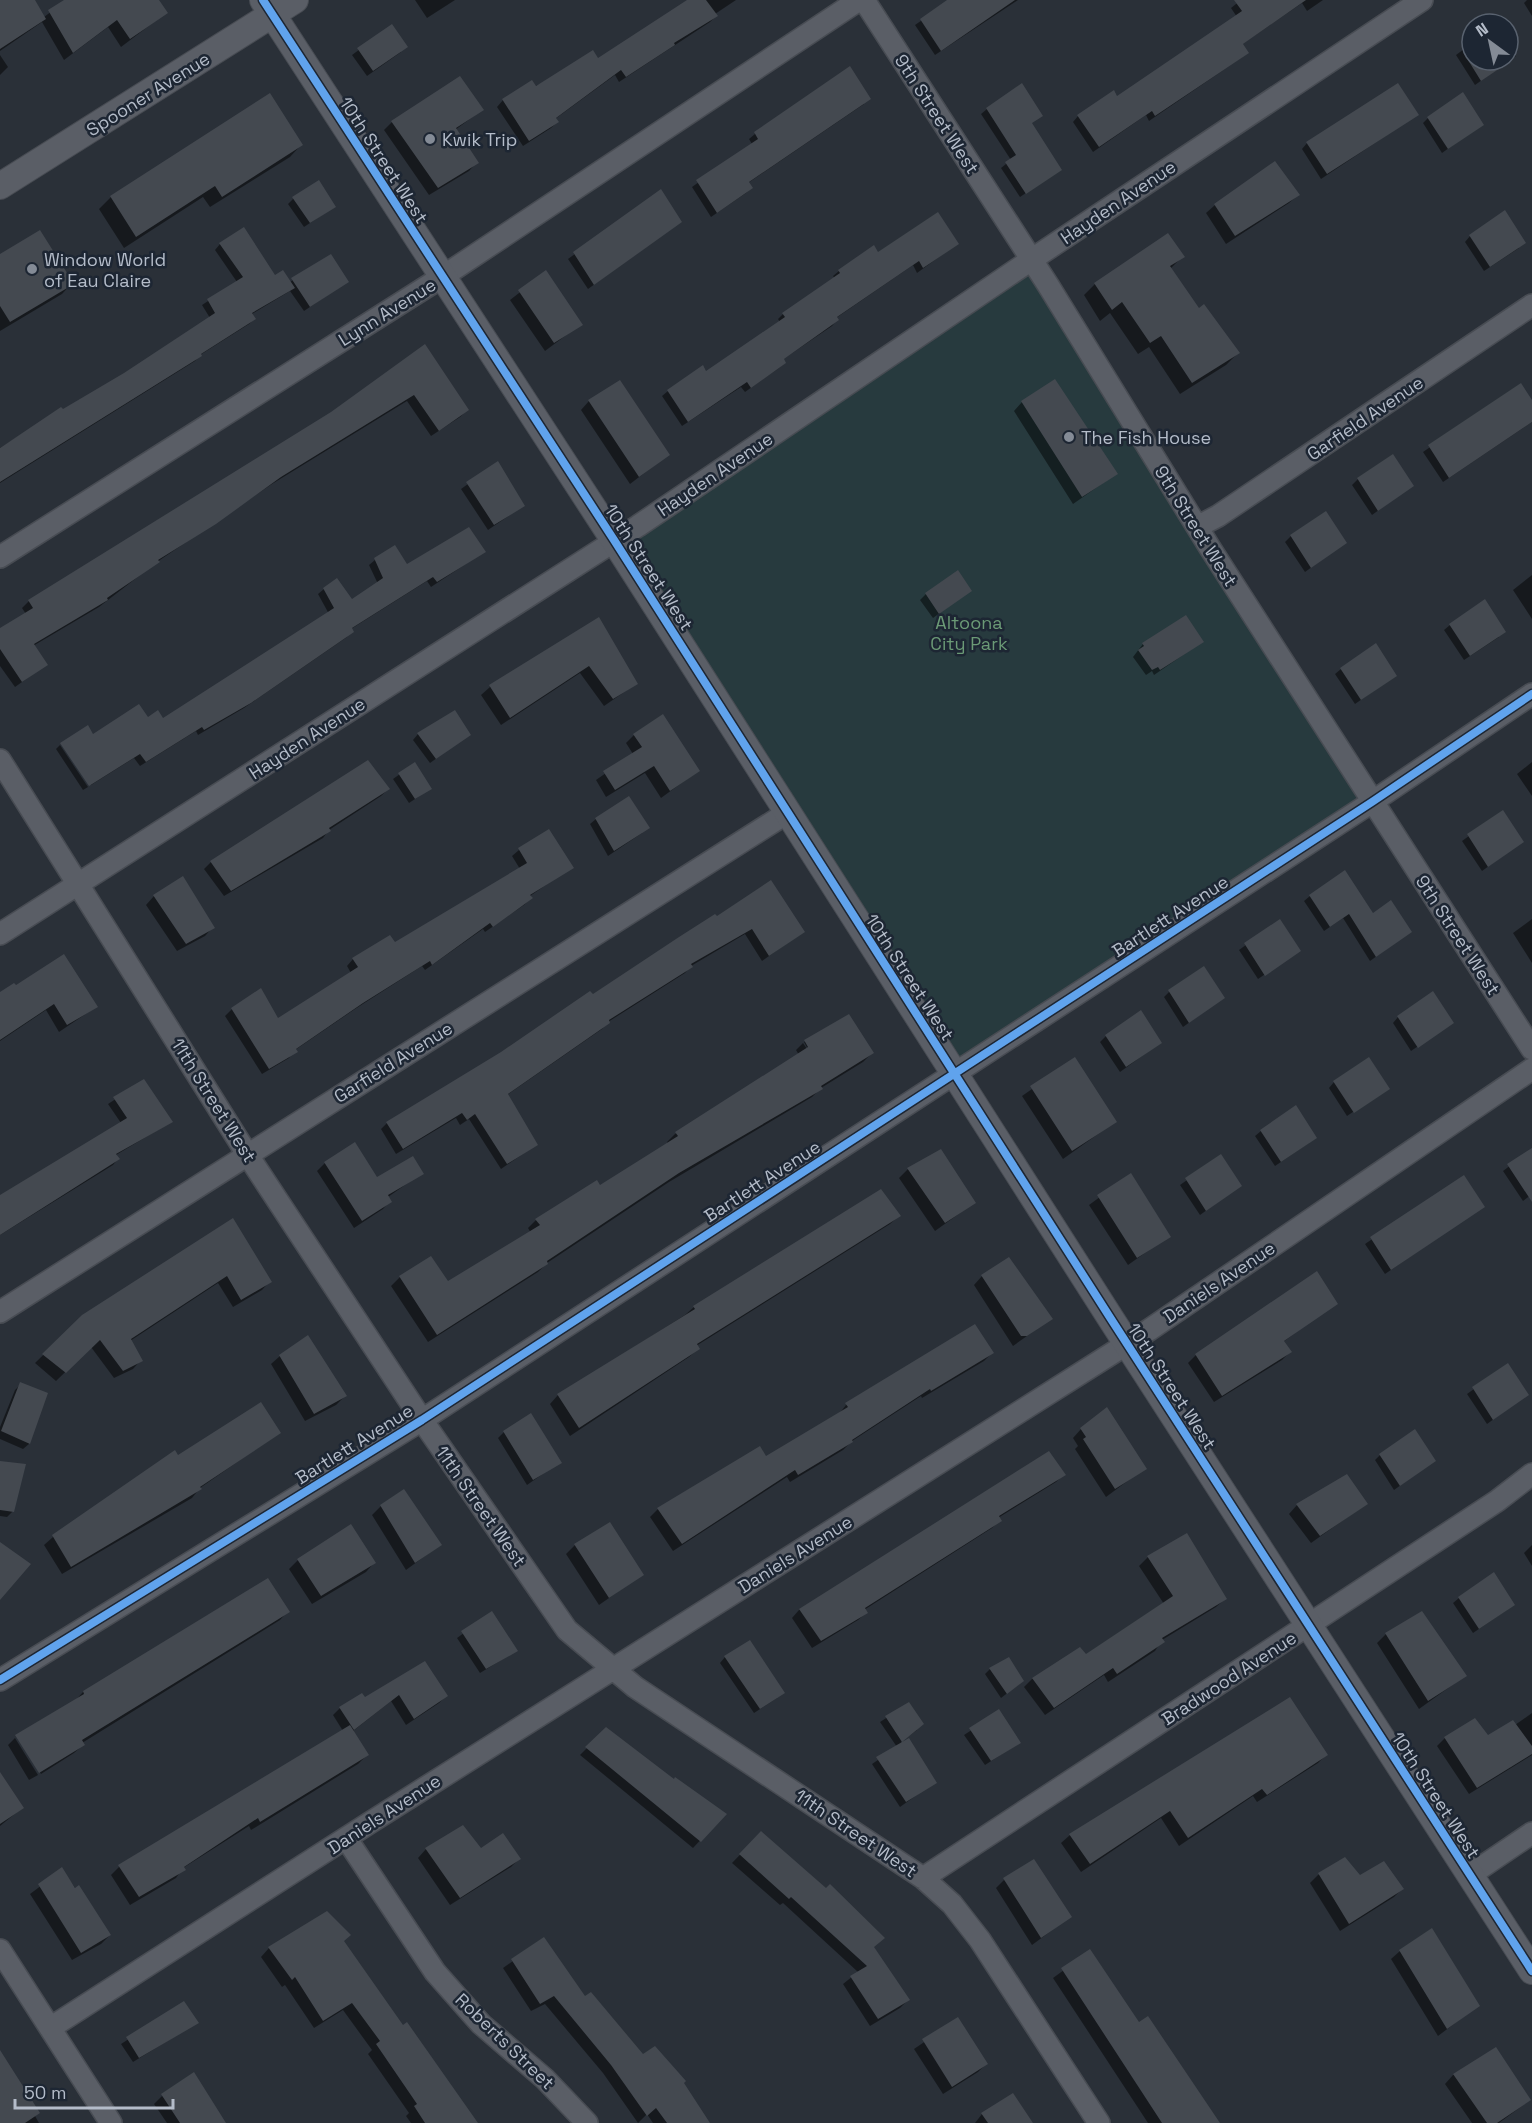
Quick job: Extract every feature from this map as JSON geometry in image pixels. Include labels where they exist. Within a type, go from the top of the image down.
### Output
[{"type":"street","name":"Spooner Avenue","points":[[0,186],[268,8],[295,0]]},
{"type":"street","name":"Lynn Avenue","points":[[0,557],[442,277],[859,0]]},
{"type":"street","name":"9th Street West","points":[[864,0],[1031,260],[1372,802],[1532,1049]]},
{"type":"street","name":"Hayden Avenue","points":[[0,934],[615,540],[1422,0]]},
{"type":"street","name":"10th Street West","points":[[268,8],[615,540],[1126,1343],[1532,1971]]},
{"type":"street","name":"Garfield Avenue","points":[[1197,527],[1218,516],[1532,305]]},
{"type":"street","name":"Bartlett Avenue","points":[[0,1680],[422,1420],[1372,802],[1532,694]]},
{"type":"street","name":"11th Street West","points":[[0,760],[248,1154],[422,1420],[567,1630],[645,1693],[923,1878],[952,1904],[980,1940],[1099,2123]]},
{"type":"street","name":"Garfield Avenue","points":[[0,1312],[787,813]]},
{"type":"street","name":"Daniels Avenue","points":[[50,2028],[1126,1343],[1532,1069]]},
{"type":"street","name":"Bradwood Avenue","points":[[923,1878],[1309,1626],[1497,1501],[1532,1474]]},
{"type":"street","points":[[1470,1875],[1532,1833]]},
{"type":"street","name":"Roberts Street","points":[[346,1838],[435,1972],[481,2024],[545,2079],[587,2123]]},
{"type":"street","points":[[0,1950],[111,2123]]},
{"type":"green space","name":"Altoona City Park","points":[[1031,260],[1372,802],[954,1074],[614,540]]},
{"type":"building","points":[[0,0],[35,0],[46,19],[0,49]]},
{"type":"building","points":[[64,0],[159,0],[168,13],[130,39],[117,20],[73,53],[48,10]]},
{"type":"building","points":[[687,0],[706,0],[718,16],[674,43],[675,45],[626,77],[621,70],[556,118],[559,122],[529,141],[502,99],[532,80],[536,86],[593,50],[598,58]]},
{"type":"building","points":[[947,0],[1015,0],[941,51],[920,19]]},
{"type":"building","points":[[1234,0],[1306,0],[1243,44],[1249,53],[1155,116],[1152,111],[1099,147],[1077,115],[1114,90],[1117,96],[1242,11]]},
{"type":"building","points":[[392,24],[408,47],[373,71],[357,48]]},
{"type":"building","points":[[850,66],[871,99],[749,182],[753,188],[717,213],[696,180],[758,139],[754,132]]},
{"type":"building","points":[[1475,72],[1494,72],[1481,81]]},
{"type":"building","points":[[460,76],[484,110],[456,128],[479,163],[438,188],[391,121]]},
{"type":"building","points":[[1022,83],[1043,116],[1032,123],[1062,170],[1026,194],[1005,162],[1016,155],[986,108]]},
{"type":"building","points":[[1398,83],[1419,115],[1327,174],[1306,142]]},
{"type":"building","points":[[1463,92],[1484,125],[1448,149],[1427,117]]},
{"type":"building","points":[[270,93],[303,145],[222,197],[215,186],[136,237],[110,196]]},
{"type":"building","points":[[1275,161],[1300,195],[1235,236],[1214,204]]},
{"type":"building","points":[[319,180],[336,207],[310,223],[292,197]]},
{"type":"building","points":[[661,189],[682,222],[594,285],[573,252]]},
{"type":"building","points":[[1505,210],[1526,243],[1490,267],[1469,235]]},
{"type":"building","points":[[938,212],[959,244],[923,268],[919,261],[837,317],[839,320],[784,359],[786,363],[751,388],[747,382],[688,422],[667,390],[703,365],[706,371],[785,317],[782,313],[840,273],[838,270],[874,245],[878,252]]},
{"type":"building","points":[[244,227],[275,275],[283,270],[295,288],[252,313],[256,319],[201,354],[202,356],[0,482],[0,448],[61,407],[63,409],[124,373],[215,313],[207,299],[243,277],[219,243]]},
{"type":"building","name":"Window World of Eau Claire","points":[[40,230],[74,284],[10,322],[0,306],[0,254]]},
{"type":"building","points":[[1168,233],[1185,257],[1170,266],[1199,308],[1204,304],[1240,353],[1192,383],[1161,336],[1150,343],[1122,302],[1112,310],[1094,283]]},
{"type":"building","points":[[331,254],[349,282],[310,307],[291,278]]},
{"type":"building","points":[[546,270],[583,325],[554,343],[518,290]]},
{"type":"building","points":[[425,344],[469,410],[439,431],[414,395],[281,477],[216,524],[158,560],[160,562],[107,598],[108,600],[34,644],[48,665],[22,682],[0,649],[0,628],[33,608],[28,600],[331,412]]},
{"type":"building","name":"The Fish House","points":[[1055,379],[1118,474],[1082,497],[1021,401]]},
{"type":"building","points":[[620,380],[670,455],[639,477],[588,400]]},
{"type":"building","points":[[1521,383],[1532,400],[1532,422],[1449,478],[1428,445]]},
{"type":"building","points":[[1393,454],[1414,486],[1378,511],[1357,478]]},
{"type":"building","points":[[498,461],[525,506],[494,525],[466,482]]},
{"type":"building","points":[[1326,511],[1347,543],[1311,568],[1290,535]]},
{"type":"building","points":[[469,527],[486,552],[437,582],[433,577],[352,628],[354,632],[251,703],[204,730],[202,727],[146,762],[140,754],[89,786],[60,743],[88,725],[93,734],[139,704],[148,717],[158,710],[163,718],[334,608],[323,588],[337,578],[352,599],[383,578],[374,558],[395,545],[407,564]]},
{"type":"building","points":[[958,570],[972,591],[939,614],[925,593]]},
{"type":"building","points":[[1485,599],[1506,632],[1470,656],[1449,624]]},
{"type":"building","points":[[1186,615],[1204,642],[1160,670],[1158,667],[1152,670],[1138,650],[1144,646],[1142,643]]},
{"type":"building","points":[[599,617],[638,684],[613,699],[589,666],[510,718],[489,685]]},
{"type":"building","points":[[1376,643],[1397,676],[1361,700],[1340,668]]},
{"type":"building","points":[[455,710],[471,735],[436,759],[417,733]]},
{"type":"building","points":[[663,714],[700,771],[670,791],[654,766],[615,790],[603,771],[642,747],[633,734]]},
{"type":"building","points":[[368,760],[390,789],[329,828],[331,831],[231,891],[210,861]]},
{"type":"building","points":[[415,762],[432,789],[415,799],[398,773]]},
{"type":"building","points":[[629,796],[650,828],[614,851],[595,818]]},
{"type":"building","points":[[1503,810],[1524,842],[1488,867],[1467,834]]},
{"type":"building","points":[[549,829],[574,868],[530,895],[533,898],[493,927],[490,923],[432,965],[430,961],[363,1003],[296,1049],[298,1052],[269,1069],[231,1008],[261,988],[278,1018],[358,967],[352,958],[390,935],[395,942],[527,863],[518,848]]},
{"type":"building","points":[[1345,870],[1373,913],[1391,900],[1412,932],[1376,957],[1349,914],[1330,927],[1309,895]]},
{"type":"building","points":[[183,876],[215,928],[186,944],[153,895]]},
{"type":"building","points":[[771,880],[805,932],[769,956],[752,929],[691,964],[693,967],[609,1020],[610,1023],[508,1094],[538,1145],[507,1164],[475,1114],[467,1120],[462,1113],[403,1149],[386,1122],[501,1052],[590,991],[593,994]]},
{"type":"building","points":[[1280,919],[1301,951],[1265,976],[1244,943]]},
{"type":"building","points":[[64,954],[98,1007],[67,1025],[54,1004],[0,1040],[0,992],[14,983],[16,985]]},
{"type":"building","points":[[1204,966],[1225,998],[1189,1023],[1168,990]]},
{"type":"building","points":[[1433,991],[1454,1023],[1418,1048],[1397,1016]]},
{"type":"building","points":[[1141,1010],[1162,1043],[1126,1067],[1105,1035]]},
{"type":"building","points":[[849,1014],[874,1053],[821,1086],[823,1089],[679,1173],[547,1261],[548,1264],[437,1335],[399,1276],[431,1256],[448,1281],[540,1225],[535,1219],[597,1180],[600,1185],[678,1136],[675,1132],[808,1047],[804,1040]]},
{"type":"building","points":[[1075,1057],[1117,1122],[1072,1151],[1030,1086]]},
{"type":"building","points":[[1369,1057],[1390,1089],[1354,1113],[1333,1081]]},
{"type":"building","points":[[144,1079],[173,1122],[116,1154],[120,1159],[0,1235],[0,1195],[127,1118],[113,1097]]},
{"type":"building","points":[[1296,1105],[1317,1138],[1281,1162],[1260,1130]]},
{"type":"building","points":[[355,1142],[377,1177],[413,1156],[424,1174],[388,1195],[392,1202],[362,1221],[324,1162]]},
{"type":"building","points":[[1532,1148],[1532,1202],[1507,1164]]},
{"type":"building","points":[[941,1149],[976,1203],[945,1223],[907,1168]]},
{"type":"building","points":[[1221,1154],[1242,1186],[1206,1211],[1185,1178]]},
{"type":"building","points":[[1131,1173],[1171,1237],[1137,1258],[1097,1195]]},
{"type":"building","points":[[1464,1175],[1485,1207],[1391,1270],[1370,1237]]},
{"type":"building","points":[[881,1189],[901,1216],[697,1344],[700,1349],[579,1428],[557,1394],[695,1309],[693,1306]]},
{"type":"building","points":[[233,1218],[272,1282],[241,1300],[227,1276],[131,1339],[143,1361],[123,1371],[100,1340],[66,1373],[42,1354],[82,1315]]},
{"type":"building","points":[[1009,1257],[1053,1319],[1027,1336],[1021,1336],[981,1275]]},
{"type":"building","points":[[1317,1271],[1338,1304],[1284,1341],[1292,1352],[1222,1396],[1195,1354]]},
{"type":"building","points":[[975,1324],[994,1353],[931,1391],[930,1389],[852,1440],[853,1442],[798,1475],[795,1470],[682,1544],[657,1508],[760,1446],[766,1456],[848,1407],[845,1403]]},
{"type":"building","points":[[308,1335],[347,1396],[314,1414],[279,1355]]},
{"type":"building","points":[[1508,1363],[1529,1395],[1493,1420],[1472,1387]]},
{"type":"building","points":[[20,1382],[48,1393],[30,1444],[1,1431]]},
{"type":"building","points":[[261,1402],[281,1433],[200,1487],[202,1489],[71,1567],[52,1535],[175,1450],[178,1455]]},
{"type":"building","points":[[1107,1407],[1147,1469],[1115,1489],[1083,1439],[1086,1437],[1080,1428]]},
{"type":"building","points":[[531,1413],[562,1463],[533,1480],[503,1431]]},
{"type":"building","points":[[1415,1429],[1436,1461],[1400,1486],[1379,1454]]},
{"type":"building","points":[[1049,1451],[1066,1475],[999,1516],[1002,1521],[865,1608],[868,1613],[821,1641],[799,1609]]},
{"type":"building","points":[[0,1461],[26,1464],[14,1512],[0,1510]]},
{"type":"building","points":[[1347,1474],[1368,1504],[1320,1536],[1296,1504]]},
{"type":"building","points":[[404,1489],[442,1545],[415,1563],[380,1505]]},
{"type":"building","points":[[610,1522],[644,1575],[609,1598],[574,1544]]},
{"type":"building","points":[[351,1524],[376,1563],[321,1596],[297,1559]]},
{"type":"building","points":[[1187,1533],[1227,1599],[1162,1638],[1165,1642],[1117,1674],[1113,1668],[1054,1708],[1032,1678],[1080,1647],[1086,1654],[1173,1596],[1147,1556]]},
{"type":"building","points":[[0,1542],[31,1564],[0,1600]]},
{"type":"building","points":[[1494,1572],[1515,1605],[1479,1629],[1458,1597]]},
{"type":"building","points":[[268,1578],[290,1612],[82,1740],[85,1745],[39,1773],[15,1735]]},
{"type":"building","points":[[492,1611],[518,1651],[486,1669],[461,1631]]},
{"type":"building","points":[[1422,1611],[1467,1676],[1428,1701],[1385,1633]]},
{"type":"building","points":[[750,1640],[785,1693],[760,1709],[724,1656]]},
{"type":"building","points":[[1009,1657],[1024,1681],[1007,1694],[989,1668]]},
{"type":"building","points":[[425,1661],[448,1696],[414,1719],[399,1695],[354,1730],[339,1707],[362,1693],[365,1697]]},
{"type":"building","points":[[1290,1697],[1328,1755],[1267,1795],[1262,1789],[1188,1838],[1170,1811],[1090,1864],[1069,1834]]},
{"type":"building","points":[[909,1702],[924,1724],[902,1742],[885,1716]]},
{"type":"building","points":[[999,1709],[1021,1743],[991,1761],[969,1728]]},
{"type":"building","points":[[1475,1718],[1488,1735],[1513,1720],[1532,1746],[1532,1754],[1477,1788],[1444,1737]]},
{"type":"building","points":[[350,1725],[369,1755],[260,1822],[258,1818],[184,1867],[186,1870],[139,1897],[118,1865]]},
{"type":"building","points":[[606,1727],[674,1779],[675,1777],[727,1814],[701,1842],[585,1747]]},
{"type":"building","points":[[909,1738],[937,1783],[906,1802],[876,1757]]},
{"type":"building","points":[[0,1772],[24,1808],[0,1824]]},
{"type":"building","points":[[463,1825],[481,1848],[503,1833],[521,1859],[460,1898],[425,1848]]},
{"type":"building","points":[[761,1831],[826,1888],[830,1884],[885,1938],[874,1947],[910,2000],[878,2019],[850,1976],[867,1966],[791,1897],[789,1899],[739,1854]]},
{"type":"building","points":[[1345,1857],[1360,1875],[1384,1861],[1404,1889],[1349,1924],[1318,1873]]},
{"type":"building","points":[[1034,1859],[1072,1917],[1041,1938],[1003,1878]]},
{"type":"building","points":[[62,1867],[75,1888],[79,1885],[111,1935],[81,1953],[38,1884]]},
{"type":"building","points":[[327,1911],[351,1935],[344,1941],[403,2025],[407,2022],[478,2123],[425,2123],[414,2106],[417,2104],[376,2044],[380,2041],[352,2003],[323,2021],[295,1977],[292,1980],[268,1947]]},
{"type":"building","points":[[1432,1928],[1480,2006],[1447,2029],[1399,1950]]},
{"type":"building","points":[[544,1937],[585,1996],[591,1992],[643,2054],[655,2046],[686,2081],[684,2083],[710,2123],[667,2123],[656,2108],[647,2116],[611,2065],[554,1996],[540,2004],[511,1959]]},
{"type":"building","points":[[1090,1949],[1139,2022],[1148,2016],[1220,2123],[1162,2123],[1061,1968]]},
{"type":"building","points":[[184,2001],[199,2023],[139,2058],[126,2037]]},
{"type":"building","points":[[958,2017],[988,2064],[952,2087],[922,2039]]},
{"type":"building","points":[[1496,2047],[1531,2100],[1497,2123],[1487,2123],[1453,2074]]},
{"type":"building","points":[[0,2050],[40,2113],[25,2123],[0,2123]]},
{"type":"building","points":[[194,2072],[226,2123],[180,2123],[161,2094]]},
{"type":"building","points":[[1013,2093],[1033,2123],[988,2123],[981,2113]]},
{"type":"cycle path","points":[[263,0],[614,540],[1111,1319],[1532,1971]]},
{"type":"cycle path","points":[[0,1680],[422,1420],[1372,802],[1532,694]]},
{"type":"place","name":"Kwik Trip","points":[[430,139]]},
{"type":"place","name":"Window World of Eau Claire","points":[[32,269]]},
{"type":"place","name":"The Fish House","points":[[1069,437]]}]
